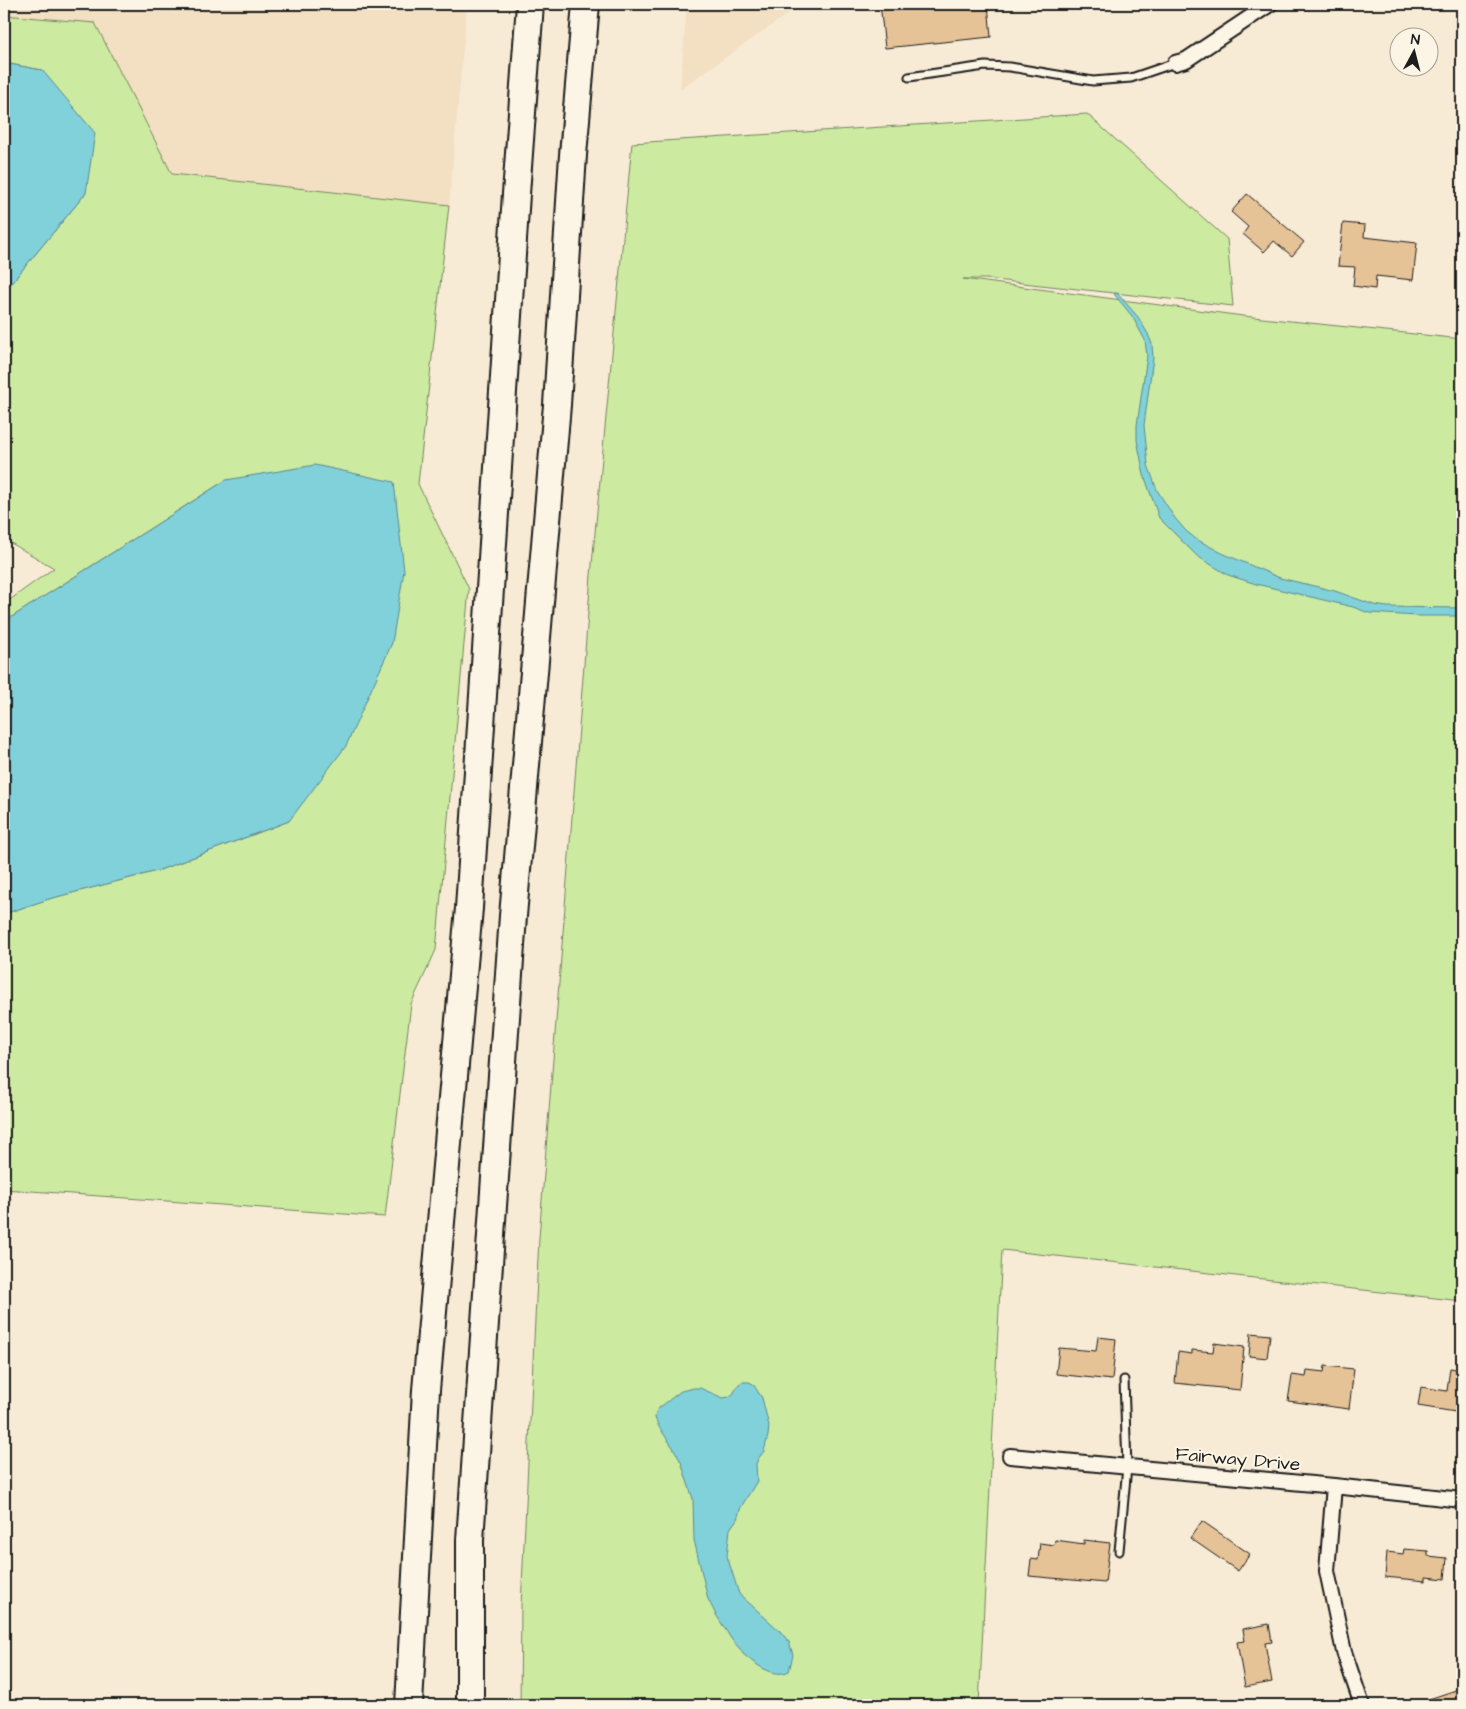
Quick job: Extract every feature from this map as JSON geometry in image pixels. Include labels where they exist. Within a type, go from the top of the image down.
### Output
[{"type":"highway","points":[[409,1705],[426,1390],[469,908],[530,4]]},
{"type":"highway","points":[[470,1705],[471,1530],[513,916],[556,415],[572,156],[586,4]]},
{"type":"street","points":[[1176,63],[1186,60],[1270,4]]},
{"type":"street","name":"Fairway Drive","points":[[1010,1456],[1334,1486],[1462,1500]]},
{"type":"street","points":[[1334,1486],[1327,1570],[1344,1652],[1362,1705]]},
{"type":"lane","points":[[909,77],[994,67],[1010,67],[1092,81],[1131,78],[1176,63]]},
{"type":"lane","points":[[1119,1551],[1127,1467],[1124,1380]]},
{"type":"shaded area","points":[[4,4],[467,4],[449,205],[172,174],[95,23],[4,15]]},
{"type":"shaded area","points":[[687,4],[802,4],[680,89]]},
{"type":"green space","points":[[4,15],[95,23],[172,174],[449,205],[418,484],[469,589],[436,950],[411,1004],[385,1217],[4,1189],[4,914],[48,899],[157,871],[289,821],[226,480],[4,622],[4,604],[54,568],[4,539],[4,292],[86,193],[42,70],[4,63]]},
{"type":"green space","points":[[1087,114],[1227,239],[1233,306],[986,279],[963,279],[1243,316],[1462,339],[1462,1301],[1002,1250],[979,1705],[520,1705],[521,1606],[539,1238],[591,575],[632,143]]},
{"type":"water","points":[[4,63],[42,70],[95,133],[86,193],[4,292]]},
{"type":"water","points":[[1117,293],[1138,317],[1152,344],[1153,358],[1144,425],[1148,465],[1157,490],[1174,517],[1186,531],[1196,539],[1222,553],[1280,578],[1335,591],[1374,605],[1387,607],[1462,608],[1462,616],[1369,613],[1353,607],[1256,584],[1228,575],[1197,556],[1159,518],[1144,475],[1137,440],[1137,425],[1147,356],[1145,340],[1132,316],[1114,294]]},
{"type":"water","points":[[315,465],[394,482],[404,571],[392,643],[346,746],[289,821],[157,871],[49,899],[4,914],[4,622],[226,480]]},
{"type":"water","points":[[742,1382],[753,1384],[762,1398],[769,1426],[764,1451],[756,1464],[757,1481],[730,1529],[727,1556],[739,1594],[780,1631],[789,1642],[793,1655],[789,1671],[783,1673],[771,1672],[743,1654],[715,1613],[708,1599],[694,1540],[693,1499],[681,1462],[655,1418],[659,1408],[681,1391],[700,1388],[723,1398],[733,1394]]},
{"type":"building","points":[[880,4],[988,4],[991,37],[885,48]]},
{"type":"building","points":[[1247,194],[1304,242],[1292,256],[1274,241],[1264,252],[1243,234],[1248,227],[1231,212]]},
{"type":"building","points":[[1343,223],[1365,225],[1364,237],[1417,243],[1413,280],[1376,276],[1375,289],[1353,286],[1355,267],[1338,266]]},
{"type":"building","points":[[1251,1333],[1270,1335],[1267,1358],[1249,1356]]},
{"type":"building","points":[[1098,1337],[1116,1339],[1112,1380],[1056,1374],[1059,1348],[1096,1351]]},
{"type":"building","points":[[1214,1343],[1244,1347],[1240,1390],[1175,1383],[1178,1352],[1192,1354],[1192,1350],[1213,1352]]},
{"type":"building","points":[[1325,1366],[1354,1369],[1349,1409],[1288,1401],[1292,1375],[1306,1377],[1307,1370],[1324,1372]]},
{"type":"building","points":[[1450,1368],[1462,1370],[1462,1413],[1418,1406],[1421,1387],[1447,1391]]},
{"type":"building","points":[[1202,1521],[1250,1554],[1238,1571],[1190,1538]]},
{"type":"building","points":[[1055,1540],[1084,1544],[1084,1540],[1110,1543],[1105,1583],[1029,1576],[1031,1559],[1038,1560],[1040,1543],[1054,1545]]},
{"type":"building","points":[[1404,1549],[1428,1551],[1428,1556],[1447,1558],[1445,1579],[1426,1577],[1426,1581],[1385,1577],[1387,1552],[1403,1554]]},
{"type":"building","points":[[1269,1624],[1272,1642],[1265,1643],[1272,1682],[1245,1687],[1237,1642],[1245,1641],[1243,1629]]},
{"type":"building","points":[[1456,1690],[1461,1705],[1418,1705],[1417,1703]]}]
